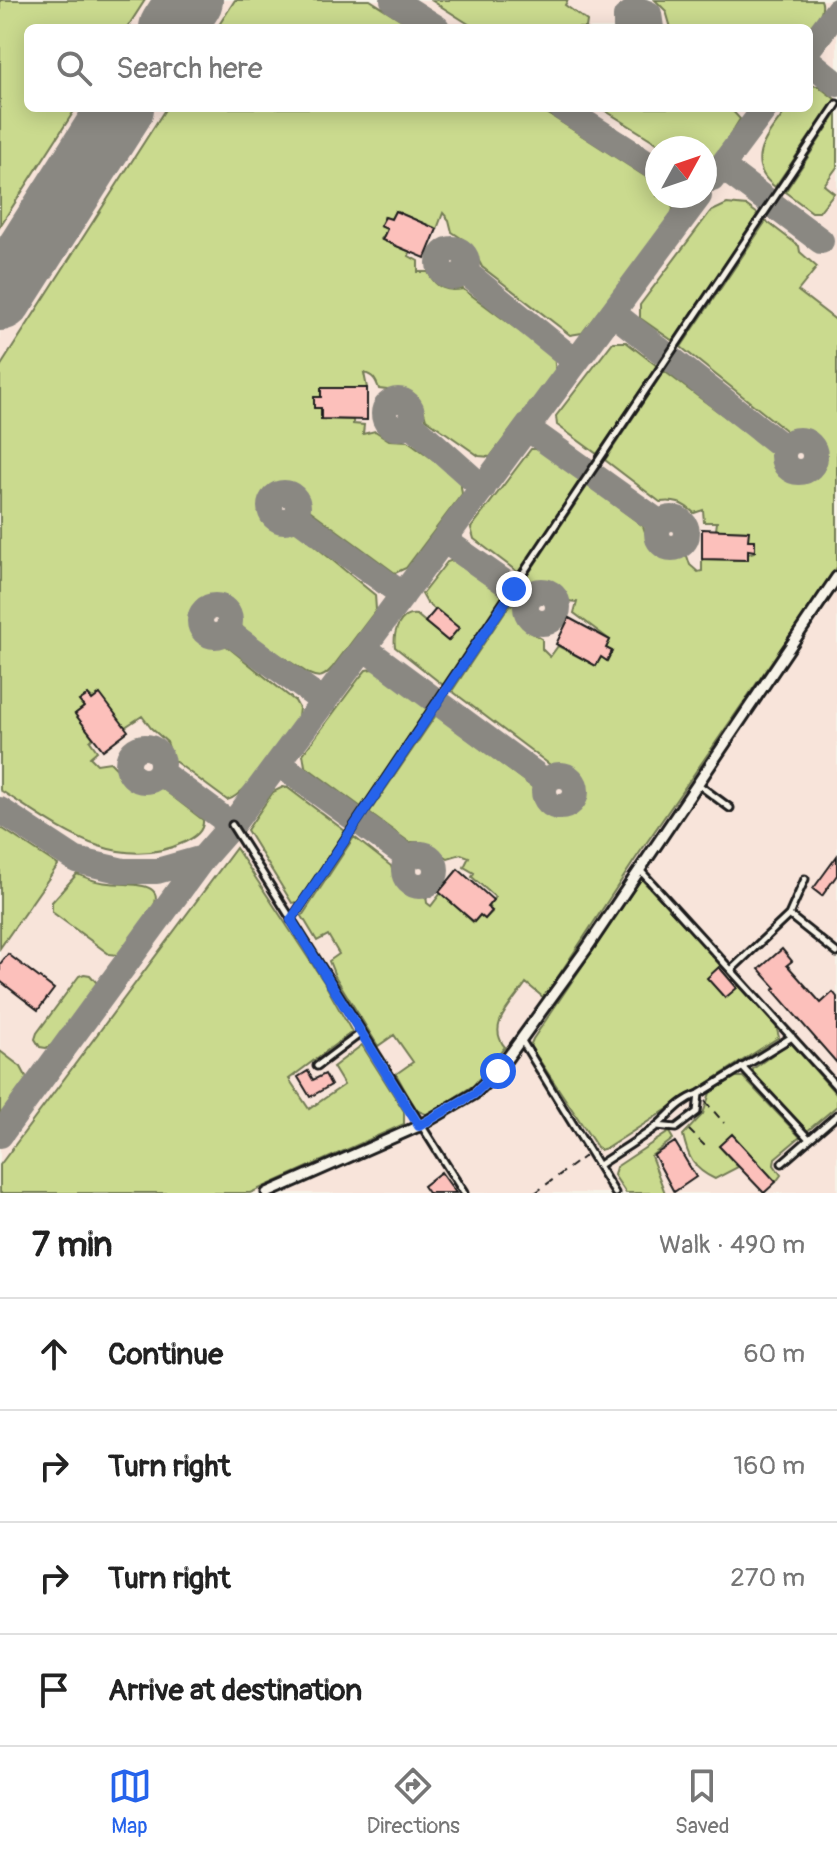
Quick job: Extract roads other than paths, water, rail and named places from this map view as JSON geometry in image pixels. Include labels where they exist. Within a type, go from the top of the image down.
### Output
[{"type":"street","points":[[267,1193],[419,1126],[474,1094],[498,1071],[522,1041],[837,577]]},
{"type":"lane","points":[[291,920],[837,104]]},
{"type":"lane","points":[[698,784],[730,808]]},
{"type":"lane","points":[[232,825],[464,1193]]},
{"type":"lane","points":[[638,868],[837,1087]]},
{"type":"lane","points":[[732,969],[789,915],[805,879]]},
{"type":"lane","points":[[789,915],[837,953]]},
{"type":"lane","points":[[317,1066],[361,1033]]},
{"type":"lane","points":[[599,1165],[656,1126],[667,1113],[689,1098],[792,1037]]},
{"type":"lane","points":[[522,1041],[615,1193]]},
{"type":"lane","points":[[742,1067],[809,1139]]},
{"type":"lane","points":[[656,1126],[676,1128],[683,1123],[697,1112],[699,1094]]},
{"type":"lane","points":[[782,1163],[837,1115]]}]
